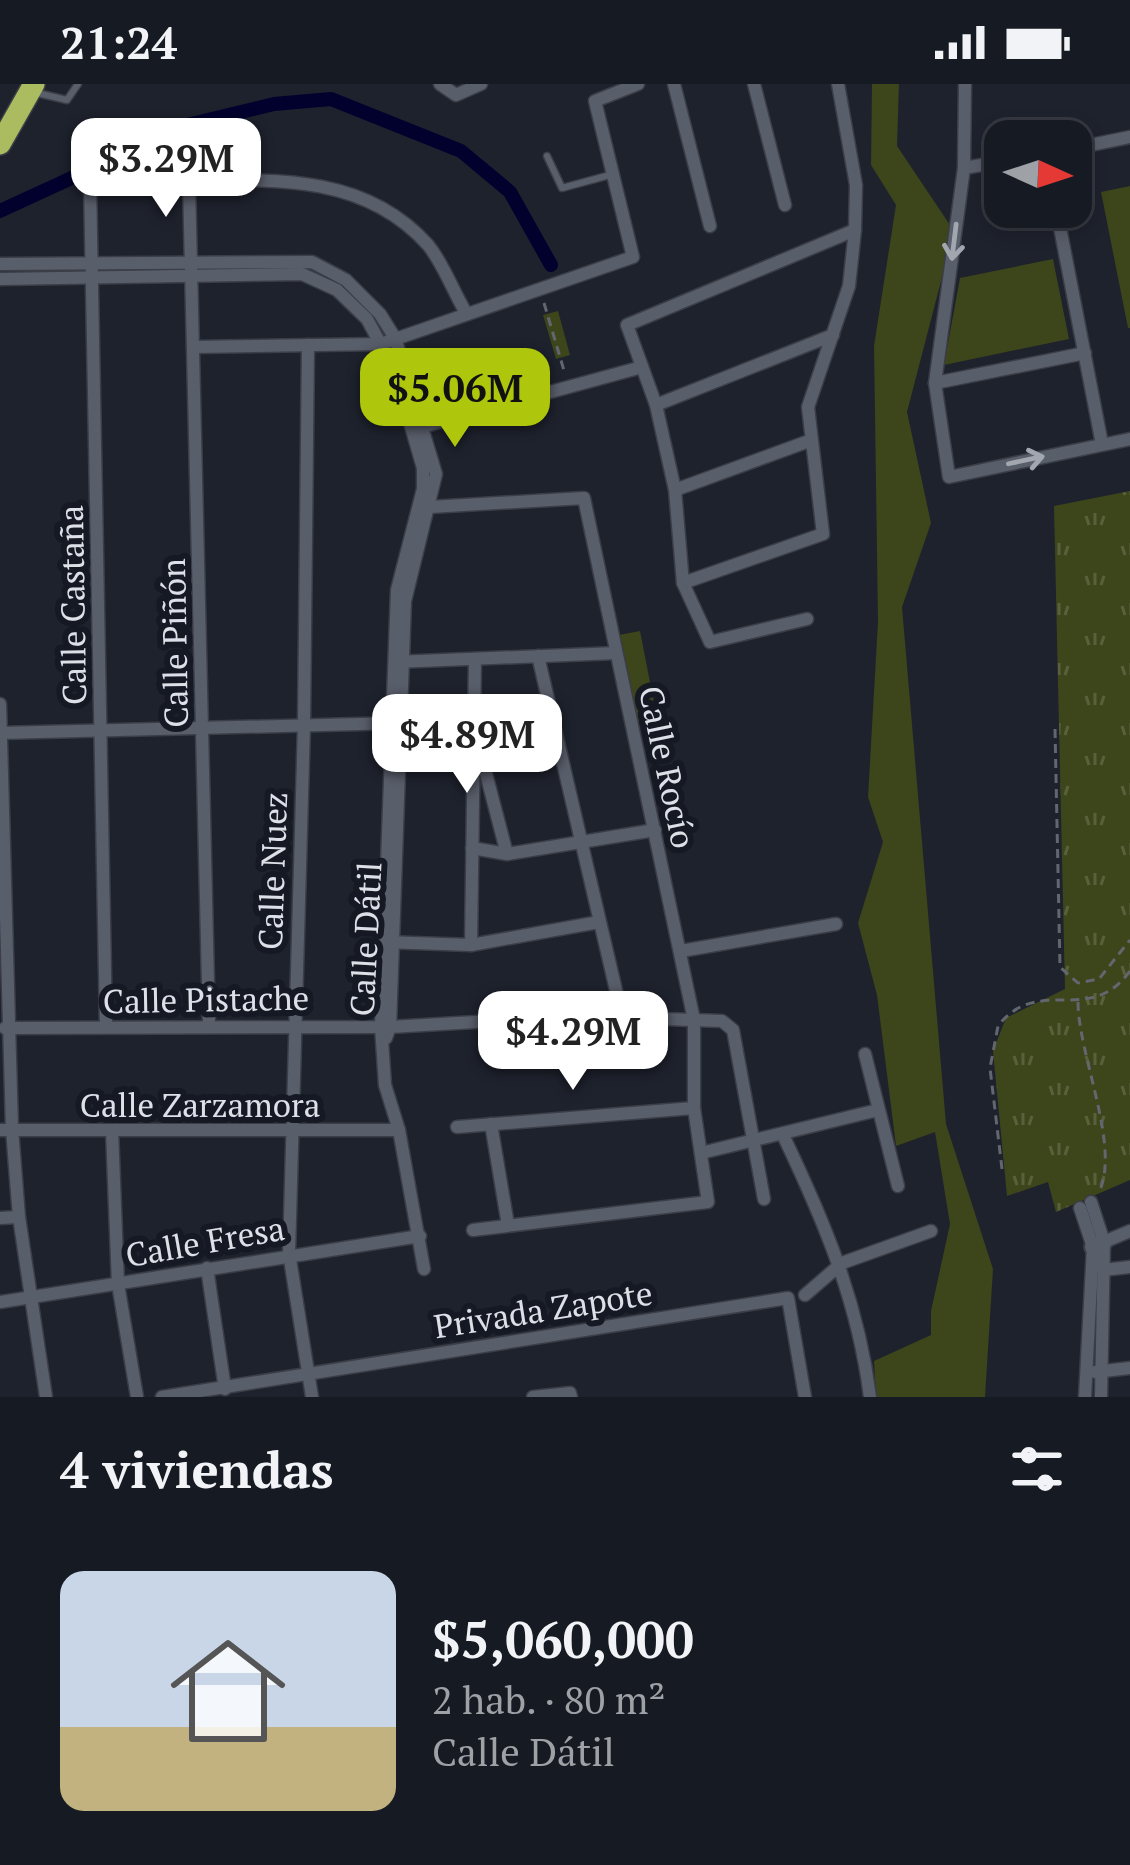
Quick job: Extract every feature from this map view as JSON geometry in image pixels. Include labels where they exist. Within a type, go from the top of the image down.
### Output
[{"type":"highway","points":[[0,144],[32,88]]},
{"type":"street","points":[[440,84],[456,94],[482,84]]},
{"type":"street","points":[[193,346],[388,341],[633,257],[595,101],[638,84]]},
{"type":"street","points":[[674,84],[710,226]]},
{"type":"street","points":[[754,84],[785,206]]},
{"type":"street","points":[[683,583],[824,534],[808,406],[849,286],[855,230],[856,184],[838,84]]},
{"type":"street","points":[[965,84],[964,168],[935,383],[949,477],[1130,439]]},
{"type":"street","points":[[1092,145],[1130,137]]},
{"type":"street","name":"Calle Piñón","points":[[188,141],[209,1024]]},
{"type":"street","points":[[964,168],[984,165]]},
{"type":"street","points":[[191,181],[273,179],[347,191],[429,246],[465,311]]},
{"type":"street","name":"Calle Castaña","points":[[89,182],[106,1027]]},
{"type":"street","points":[[1060,228],[1102,444]]},
{"type":"street","points":[[807,619],[710,642],[683,583],[675,490],[656,406],[627,325],[855,230]]},
{"type":"street","name":"Calle Dátil","points":[[0,264],[90,270]]},
{"type":"street","name":"Calle Dátil","points":[[0,279],[90,270],[189,268],[302,274],[337,290],[368,319],[388,341],[436,474],[405,601],[398,662]]},
{"type":"street","points":[[656,406],[833,335]]},
{"type":"street","name":"Calle Nuez","points":[[308,346],[304,725],[289,1253],[311,1397]]},
{"type":"street","points":[[935,383],[1085,353]]},
{"type":"street","points":[[418,428],[642,367]]},
{"type":"street","name":"Calle Dátil","points":[[418,428],[423,489],[397,590],[384,1043],[385,1085],[399,1130],[424,1269]]},
{"type":"street","points":[[675,490],[809,442]]},
{"type":"street","name":"Calle Rocío","points":[[430,507],[584,498],[694,1020],[694,1108],[708,1202],[508,1225]]},
{"type":"street","points":[[398,662],[616,653]]},
{"type":"street","points":[[538,656],[622,1016]]},
{"type":"street","points":[[470,945],[475,658]]},
{"type":"street","points":[[0,704],[6,1130],[46,1397]]},
{"type":"street","points":[[0,733],[396,723]]},
{"type":"street","points":[[473,725],[507,854]]},
{"type":"street","points":[[472,848],[507,854],[582,846],[655,830]]},
{"type":"street","points":[[388,942],[470,945],[599,922]]},
{"type":"street","points":[[681,951],[836,924]]},
{"type":"street","name":"Calle Pistache","points":[[5,1028],[386,1027],[622,1016],[694,1020]]},
{"type":"street","points":[[694,1020],[722,1021],[733,1030],[764,1199]]},
{"type":"street","points":[[865,1054],[898,1186]]},
{"type":"street","points":[[457,1127],[694,1108]]},
{"type":"street","points":[[701,1154],[878,1110]]},
{"type":"street","points":[[473,1230],[508,1225],[491,1124]]},
{"type":"street","name":"Calle Zarzamora","points":[[6,1130],[399,1130]]},
{"type":"street","points":[[112,1130],[118,1284],[137,1397]]},
{"type":"street","points":[[783,1135],[842,1263],[862,1336],[870,1397]]},
{"type":"street","points":[[1088,1205],[1103,1270],[1101,1397]]},
{"type":"street","points":[[0,1218],[19,1217]]},
{"type":"street","points":[[805,1294],[842,1263],[931,1231]]},
{"type":"street","points":[[1099,1245],[1130,1231]]},
{"type":"street","name":"Calle Fresa","points":[[0,1302],[420,1235]]},
{"type":"street","points":[[1085,1397],[1099,1245]]},
{"type":"street","points":[[1103,1270],[1130,1267]]},
{"type":"street","points":[[207,1268],[225,1389]]},
{"type":"street","name":"Privada Zapote","points":[[162,1397],[788,1298],[805,1397]]},
{"type":"street","points":[[1085,1373],[1130,1368]]},
{"type":"street","points":[[533,1397],[571,1395]]},
{"type":"lane","points":[[32,88],[59,101],[71,98],[77,84]]},
{"type":"lane","points":[[547,156],[562,188],[613,174]]},
{"type":"path","points":[[539,287],[569,387]]},
{"type":"path","points":[[1055,729],[1060,967],[1078,983],[1099,980],[1130,940]]},
{"type":"path","points":[[1002,1169],[990,1068],[998,1026],[1049,997],[1095,1001],[1117,990],[1130,971]]},
{"type":"path","points":[[1078,1000],[1105,1180],[1088,1205]]},
{"type":"green space","points":[[872,84],[899,84],[897,146],[954,231],[907,412],[931,523],[902,607],[946,1124],[993,1269],[985,1397],[876,1397],[874,1361],[931,1335],[931,1311],[950,1224],[935,1132],[896,1146],[877,995],[858,923],[883,842],[868,797],[878,622],[874,346],[896,205],[871,165]]},
{"type":"green space","points":[[1130,186],[1130,328],[1128,328],[1101,192]]},
{"type":"green space","points":[[1053,259],[1069,339],[944,365],[960,278]]},
{"type":"green space","points":[[558,311],[570,355],[556,359],[543,315]]},
{"type":"green space","points":[[1130,491],[1130,1180],[1056,1212],[1048,1182],[1007,1196],[993,1051],[1006,1018],[1065,989],[1054,506]]},
{"type":"green space","points":[[640,631],[657,718],[637,722],[619,635]]},
{"type":"waterway","points":[[0,211],[187,125],[274,104],[331,99],[461,151],[510,192],[551,265]]}]
